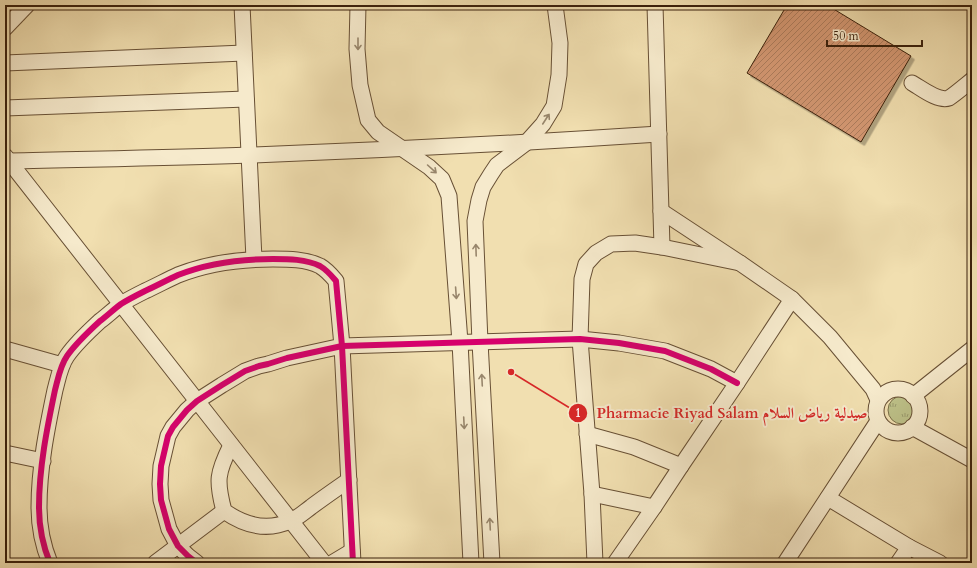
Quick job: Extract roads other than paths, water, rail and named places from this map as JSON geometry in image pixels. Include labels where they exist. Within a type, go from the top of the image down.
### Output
[{"type":"street","points":[[5,28],[27,5]]},
{"type":"street","points":[[242,5],[254,259]]},
{"type":"street","points":[[358,5],[357,49],[360,85],[368,120],[378,132],[430,167],[442,179],[449,196],[460,342],[471,563]]},
{"type":"street","points":[[492,563],[475,221],[483,187],[497,164],[526,143],[543,124],[554,106],[559,76],[560,43],[555,5]]},
{"type":"street","points":[[655,5],[662,247]]},
{"type":"street","points":[[5,63],[244,54]]},
{"type":"street","points":[[912,83],[931,95],[941,99],[949,98],[972,80]]},
{"type":"street","points":[[5,108],[246,99]]},
{"type":"street","points":[[7,159],[249,155],[526,143],[659,134]]},
{"type":"street","points":[[7,159],[324,563]]},
{"type":"street","points":[[661,211],[792,299],[830,337],[873,389],[878,400]]},
{"type":"street","points":[[595,563],[592,494],[580,339],[582,280],[586,264],[596,253],[611,244],[635,243],[740,263]]},
{"type":"street","points":[[50,563],[40,527],[39,502],[43,461],[50,416],[62,365],[66,357],[73,347],[92,328],[121,304],[178,275],[203,267],[232,261],[254,259],[285,259],[309,262],[329,272],[336,281],[342,346],[353,557],[332,563]]},
{"type":"street","points":[[615,563],[654,507],[792,299]]},
{"type":"street","points":[[197,563],[178,546],[169,529],[161,500],[161,466],[168,436],[173,427],[197,401],[245,371],[259,366],[287,358],[342,346],[580,339],[619,343],[665,351],[711,369],[737,383]]},
{"type":"street","points":[[5,349],[62,365]]},
{"type":"street","points":[[914,396],[972,349]]},
{"type":"street","points":[[899,389],[907,391],[914,396],[920,408],[917,422],[912,428],[900,433],[894,433],[882,426],[876,416],[876,405],[878,400],[884,394],[891,390],[899,389]]},
{"type":"street","points":[[785,563],[878,421]]},
{"type":"street","points":[[912,428],[972,460]]},
{"type":"street","points":[[587,434],[634,447],[681,466]]},
{"type":"street","points":[[231,445],[223,461],[220,472],[218,483],[219,493],[224,511],[238,520],[249,524],[260,527],[270,527],[291,521],[349,480]]},
{"type":"street","points":[[5,454],[43,461]]},
{"type":"street","points":[[592,494],[654,507]]},
{"type":"street","points":[[828,498],[909,547],[940,563]]},
{"type":"street","points":[[155,563],[224,511]]},
{"type":"street","points":[[898,563],[909,547]]},
{"type":"place","name":"Pharmacie Riyad Salam صيدلية رياض السلام","points":[[511,372]]}]
